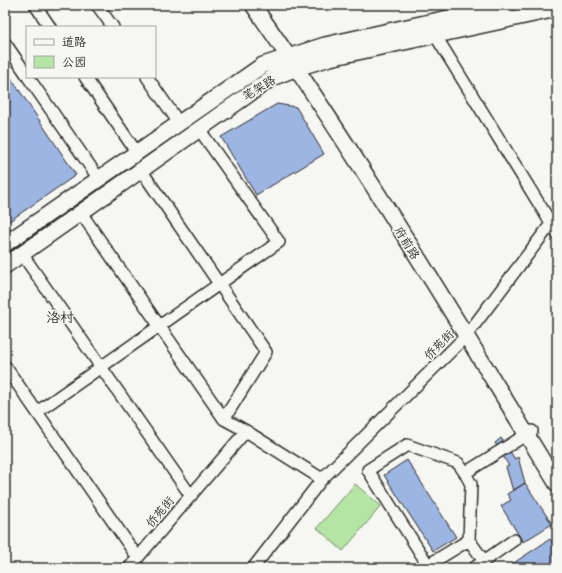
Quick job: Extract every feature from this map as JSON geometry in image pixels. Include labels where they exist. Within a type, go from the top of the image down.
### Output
[{"type":"main road","name":"府前路","points":[[253,5],[295,62]]},
{"type":"main road","name":"府前路","points":[[259,5],[529,432],[557,472]]},
{"type":"main road","name":"笔架路","points":[[5,244],[263,65],[330,58],[507,5]]},
{"type":"main road","name":"笔架路","points":[[431,29],[557,9]]},
{"type":"main road","name":"笔架路","points":[[5,266],[295,62]]},
{"type":"main road","name":"府前路","points":[[529,432],[557,484]]},
{"type":"street","points":[[35,5],[49,26]]},
{"type":"street","points":[[97,5],[111,26]]},
{"type":"street","points":[[431,29],[555,225]]},
{"type":"street","points":[[5,43],[26,73]]},
{"type":"street","points":[[29,78],[99,179]]},
{"type":"street","points":[[85,78],[137,153]]},
{"type":"street","points":[[148,78],[179,123]]},
{"type":"street","points":[[37,412],[279,242],[199,129]]},
{"type":"street","points":[[141,170],[266,352],[224,419]]},
{"type":"street","points":[[82,213],[224,419],[246,431],[322,479]]},
{"type":"street","name":"侨苑街","points":[[253,568],[322,479],[468,334],[555,225]]},
{"type":"street","points":[[22,254],[100,368],[191,496]]},
{"type":"street","points":[[5,366],[138,558]]},
{"type":"street","name":"侨苑街","points":[[130,568],[246,431]]},
{"type":"street","points":[[465,473],[529,432]]},
{"type":"street","points":[[469,540],[428,565],[368,470],[407,445],[458,463],[471,484],[469,540],[484,561]]},
{"type":"street","points":[[474,568],[514,540]]},
{"type":"green space","points":[[355,484],[381,506],[343,551],[317,528]]},
{"type":"building","points":[[5,69],[76,175],[5,224]]},
{"type":"building","points":[[277,104],[296,107],[324,154],[256,195],[221,137]]},
{"type":"building","points":[[501,438],[515,459],[518,457],[525,483],[513,491],[506,467],[509,466],[495,443]]},
{"type":"building","points":[[407,460],[456,537],[433,551],[384,475]]},
{"type":"building","points":[[525,483],[552,524],[523,542],[501,506],[511,500],[507,494]]},
{"type":"building","points":[[550,539],[557,550],[557,568],[506,568]]},
{"type":"district","name":"洛村","points":[[60,317]]}]
